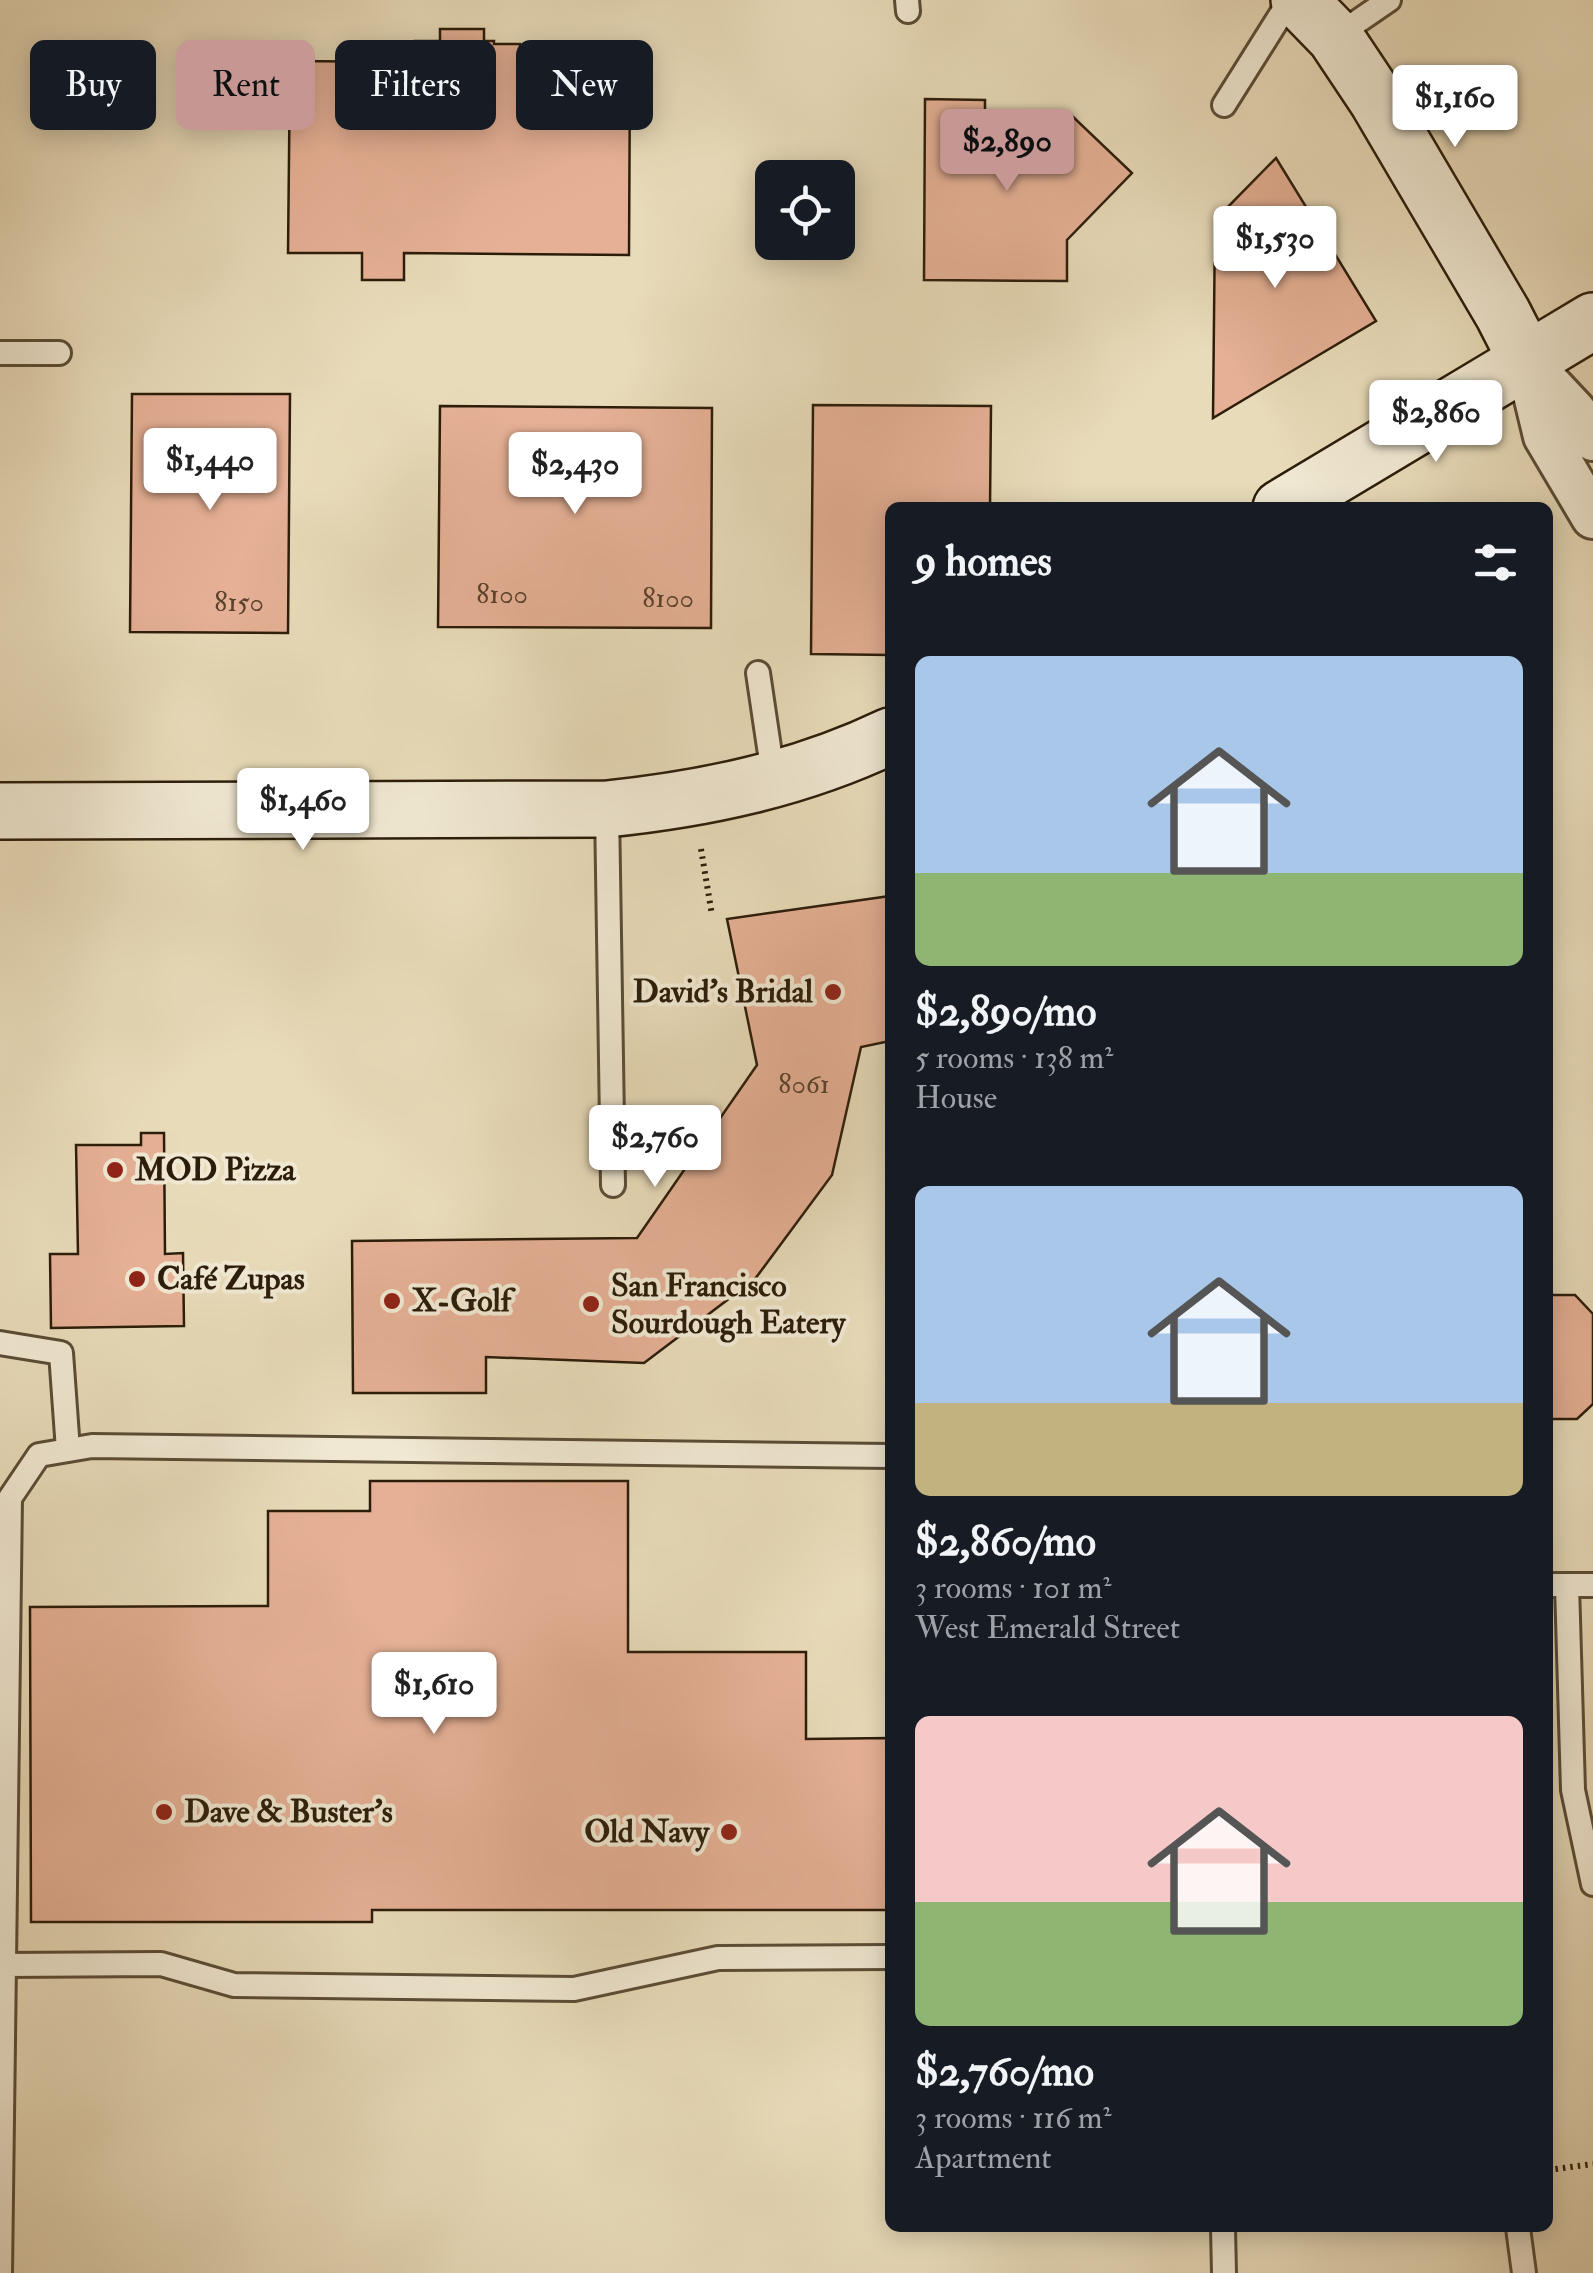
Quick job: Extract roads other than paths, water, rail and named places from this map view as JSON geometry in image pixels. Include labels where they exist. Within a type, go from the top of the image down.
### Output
[{"type":"main road","points":[[1317,18],[1377,100],[1527,361]]},
{"type":"main road","points":[[1291,502],[1593,320]]},
{"type":"main road","points":[[0,811],[607,809],[671,803],[774,781],[885,738]]},
{"type":"street","points":[[1527,361],[1581,420],[1593,439]]},
{"type":"street","points":[[1527,361],[1546,436],[1593,517]]},
{"type":"lane","points":[[1224,106],[1290,0]]},
{"type":"lane","points":[[1317,18],[1389,0]]},
{"type":"lane","points":[[0,353],[59,353]]},
{"type":"lane","points":[[758,673],[774,781]]},
{"type":"lane","points":[[607,809],[612,1185]]},
{"type":"lane","points":[[0,1342],[61,1353],[68,1450]]},
{"type":"lane","points":[[0,2273],[10,1498],[39,1456],[92,1446],[885,1456]]},
{"type":"lane","points":[[1593,1585],[1557,1585],[1573,1790],[1593,1884]]},
{"type":"lane","points":[[4,1965],[161,1964],[234,1985],[574,1988],[718,1958],[885,1958]]},
{"type":"lane","points":[[1223,2232],[1224,2273]]},
{"type":"lane","points":[[1519,2232],[1524,2273]]},
{"type":"place","name":"David's Bridal","points":[[833,992]]},
{"type":"place","name":"MOD Pizza","points":[[115,1170]]},
{"type":"place","name":"Café Zupas","points":[[137,1279]]},
{"type":"place","name":"X-Golf","points":[[392,1301]]},
{"type":"place","name":"San Francisco Sourdough Eatery","points":[[591,1304]]},
{"type":"place","name":"Dave & Buster's","points":[[164,1812]]},
{"type":"place","name":"Old Navy","points":[[729,1832]]}]
